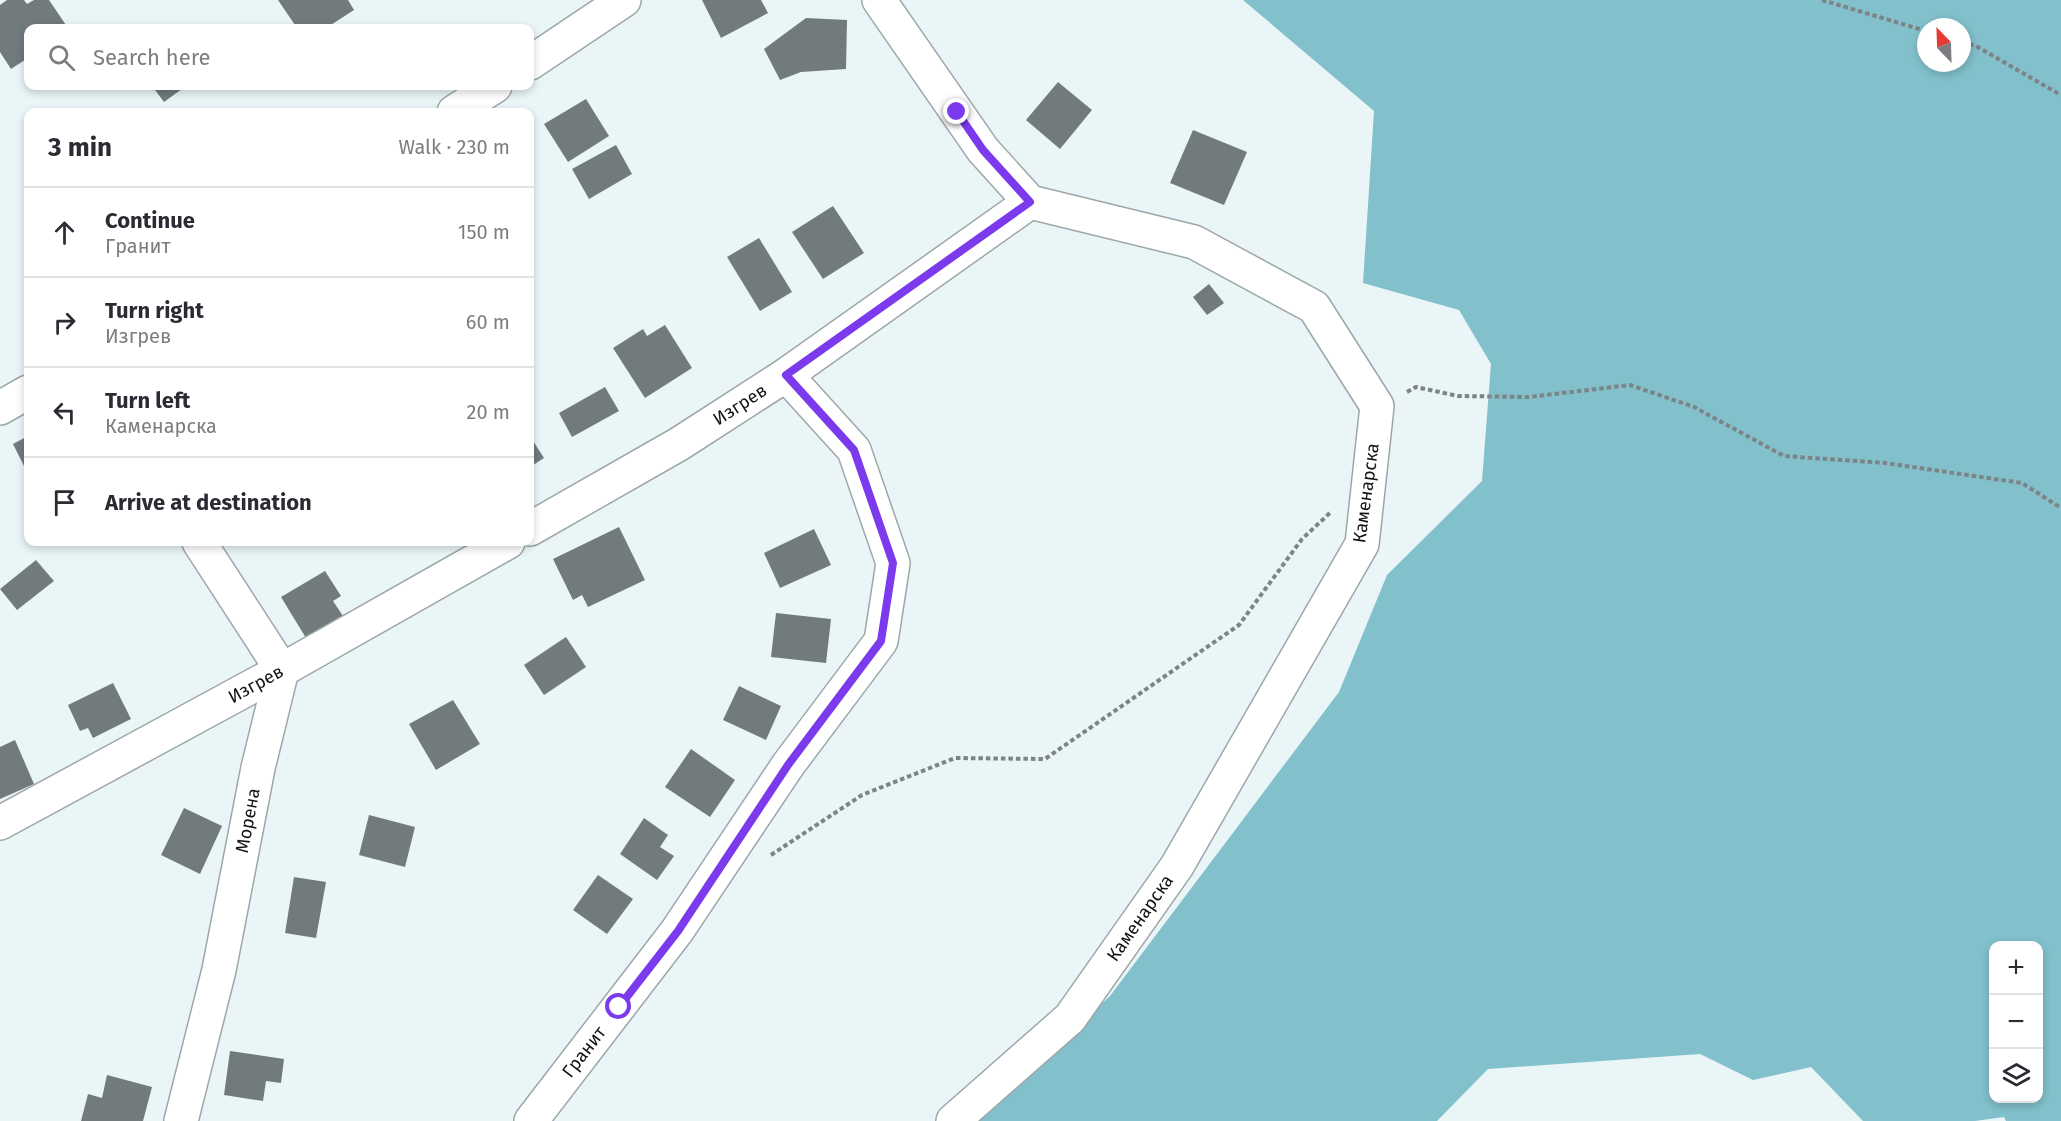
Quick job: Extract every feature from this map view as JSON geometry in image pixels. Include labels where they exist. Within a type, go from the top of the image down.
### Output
[{"type":"street","points":[[534,60],[624,0]]},
{"type":"street","points":[[879,0],[983,150],[1030,202],[1194,242],[1314,307],[1377,406]]},
{"type":"street","points":[[460,108],[489,90]]},
{"type":"street","name":"Изгрев","points":[[534,527],[679,444],[786,375],[1030,202]]},
{"type":"street","name":"Гранит","points":[[531,1121],[678,931],[788,765],[881,641],[893,563],[854,450],[786,375]]},
{"type":"street","points":[[0,408],[24,394]]},
{"type":"street","name":"Каменарска","points":[[953,1121],[1070,1018],[1177,866],[1362,544],[1377,406]]},
{"type":"street","points":[[202,546],[282,670]]},
{"type":"street","name":"Изгрев","points":[[0,823],[282,670],[501,546]]},
{"type":"street","name":"Морена","points":[[181,1121],[219,970],[258,768],[282,670]]},
{"type":"path","points":[[1822,0],[1917,28]]},
{"type":"path","points":[[1971,45],[2061,95]]},
{"type":"path","points":[[1377,406],[1416,387],[1458,396],[1529,397],[1630,385],[1694,407],[1784,456],[1885,463],[2022,483],[2061,508]]},
{"type":"path","points":[[765,860],[862,795],[955,758],[1045,759],[1239,625],[1302,539],[1370,474]]},
{"type":"shaded area","points":[[1243,0],[2061,0],[2061,1121],[2006,1121],[2004,1117],[1975,1121],[1863,1121],[1811,1067],[1753,1080],[1700,1054],[1488,1069],[1437,1121],[977,1121],[1110,996],[1339,692],[1387,575],[1482,481],[1491,364],[1459,310],[1363,283],[1374,111]]},
{"type":"building","points":[[7,0],[24,0],[27,4],[34,0],[49,0],[65,24],[24,24],[24,61],[11,69],[0,52],[0,5]]},
{"type":"building","points":[[278,0],[348,0],[354,10],[332,24],[294,24]]},
{"type":"building","points":[[702,0],[761,0],[768,13],[721,38]]},
{"type":"building","points":[[806,18],[847,20],[846,69],[801,72],[780,80],[764,49]]},
{"type":"building","points":[[1058,82],[1092,110],[1060,149],[1026,120]]},
{"type":"building","points":[[155,90],[180,90],[164,102]]},
{"type":"building","points":[[586,99],[609,136],[568,162],[544,124]]},
{"type":"building","points":[[1193,130],[1247,152],[1224,205],[1170,183]]},
{"type":"building","points":[[616,145],[632,174],[589,199],[572,169]]},
{"type":"building","points":[[833,206],[864,253],[823,279],[792,232]]},
{"type":"building","points":[[759,238],[792,292],[760,311],[727,257]]},
{"type":"building","points":[[1209,284],[1224,303],[1207,315],[1193,297]]},
{"type":"building","points":[[665,325],[692,368],[645,398],[613,348],[643,329],[647,336]]},
{"type":"building","points":[[605,387],[619,411],[572,437],[559,413]]},
{"type":"building","points":[[24,438],[24,466],[13,444]]},
{"type":"building","points":[[534,442],[544,458],[534,464]]},
{"type":"building","points":[[619,527],[645,580],[588,607],[582,595],[573,600],[553,559]]},
{"type":"building","points":[[814,529],[831,565],[780,588],[764,553]]},
{"type":"building","points":[[36,560],[54,581],[17,610],[0,589]]},
{"type":"building","points":[[325,571],[341,596],[333,601],[343,616],[306,638],[281,597]]},
{"type":"building","points":[[776,613],[831,619],[826,663],[771,657]]},
{"type":"building","points":[[566,637],[586,667],[544,695],[524,665]]},
{"type":"building","points":[[113,683],[131,719],[93,738],[88,728],[80,731],[68,705]]},
{"type":"building","points":[[739,686],[781,706],[766,740],[723,720]]},
{"type":"building","points":[[453,700],[480,744],[436,770],[409,724]]},
{"type":"building","points":[[15,740],[34,784],[0,799],[0,747]]},
{"type":"building","points":[[691,749],[735,780],[710,817],[665,787]]},
{"type":"building","points":[[184,808],[222,826],[200,874],[161,855]]},
{"type":"building","points":[[369,815],[415,827],[405,867],[359,855]]},
{"type":"building","points":[[644,818],[668,835],[660,847],[674,856],[657,880],[620,854]]},
{"type":"building","points":[[598,875],[633,899],[607,934],[573,910]]},
{"type":"building","points":[[294,877],[326,882],[316,938],[285,933]]},
{"type":"building","points":[[230,1051],[284,1059],[281,1083],[266,1081],[263,1101],[224,1095]]},
{"type":"building","points":[[107,1075],[152,1087],[143,1121],[81,1121],[88,1094],[102,1098]]},
{"type":"route","points":[[619,1007],[678,931],[788,765],[881,641],[893,563],[854,450],[786,375],[1030,202],[983,150],[957,112]]}]
